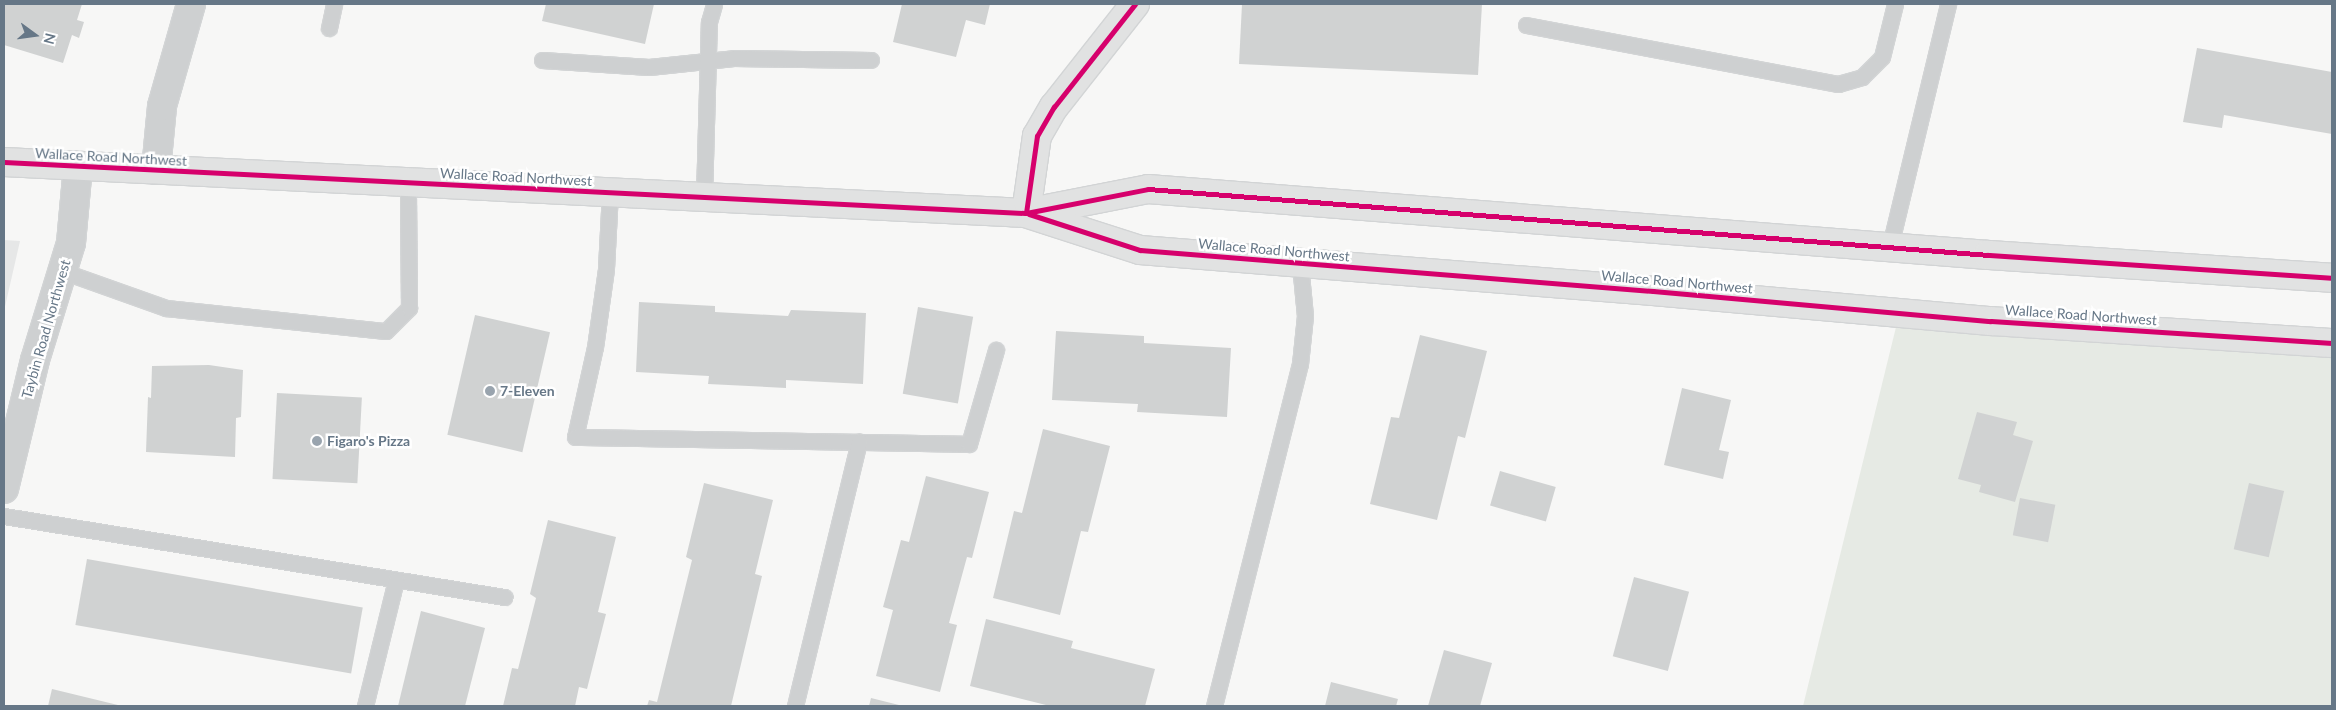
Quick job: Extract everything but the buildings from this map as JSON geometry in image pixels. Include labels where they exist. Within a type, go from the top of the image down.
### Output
[{"type":"main road","points":[[1026,213],[1038,136],[1054,107],[1134,4]]},
{"type":"main road","name":"Wallace Road Northwest","points":[[4,162],[1026,213],[1148,189],[2332,278]]},
{"type":"main road","name":"Wallace Road Northwest","points":[[1026,213],[1140,250],[1653,291],[1991,321],[2332,343]]},
{"type":"street","points":[[156,170],[162,106],[191,4]]},
{"type":"street","name":"Taybin Road Northwest","points":[[4,490],[35,360],[71,243],[78,166]]},
{"type":"lane","points":[[329,28],[334,4]]},
{"type":"lane","points":[[704,197],[709,22],[714,4]]},
{"type":"lane","points":[[1526,25],[1838,84],[1862,77],[1882,56],[1895,4]]},
{"type":"lane","points":[[1890,246],[1948,4]]},
{"type":"lane","points":[[542,60],[649,67],[734,58],[872,60]]},
{"type":"lane","points":[[62,272],[166,308],[386,331],[410,308],[408,183]]},
{"type":"lane","points":[[610,192],[606,269],[595,347],[574,437],[969,444],[996,350]]},
{"type":"lane","points":[[1214,706],[1300,364],[1304,316],[1300,264]]},
{"type":"lane","points":[[795,706],[859,442]]},
{"type":"lane","points":[[4,516],[504,597]]},
{"type":"lane","points":[[365,706],[396,580]]},
{"type":"shaded area","points":[[4,240],[20,241],[4,311]]},
{"type":"shaded area","points":[[1897,323],[2332,346],[2332,706],[1803,706]]},
{"type":"cycle path","points":[[1026,213],[1037,136],[1054,107],[1135,4]]},
{"type":"cycle path","points":[[4,162],[1026,213],[1148,189],[1988,255],[2332,278]]},
{"type":"cycle path","points":[[1029,214],[1140,250],[1653,291],[1991,321],[2332,343]]},
{"type":"place","name":"7-Eleven","points":[[490,391]]},
{"type":"place","name":"Figaro's Pizza","points":[[317,441]]}]
